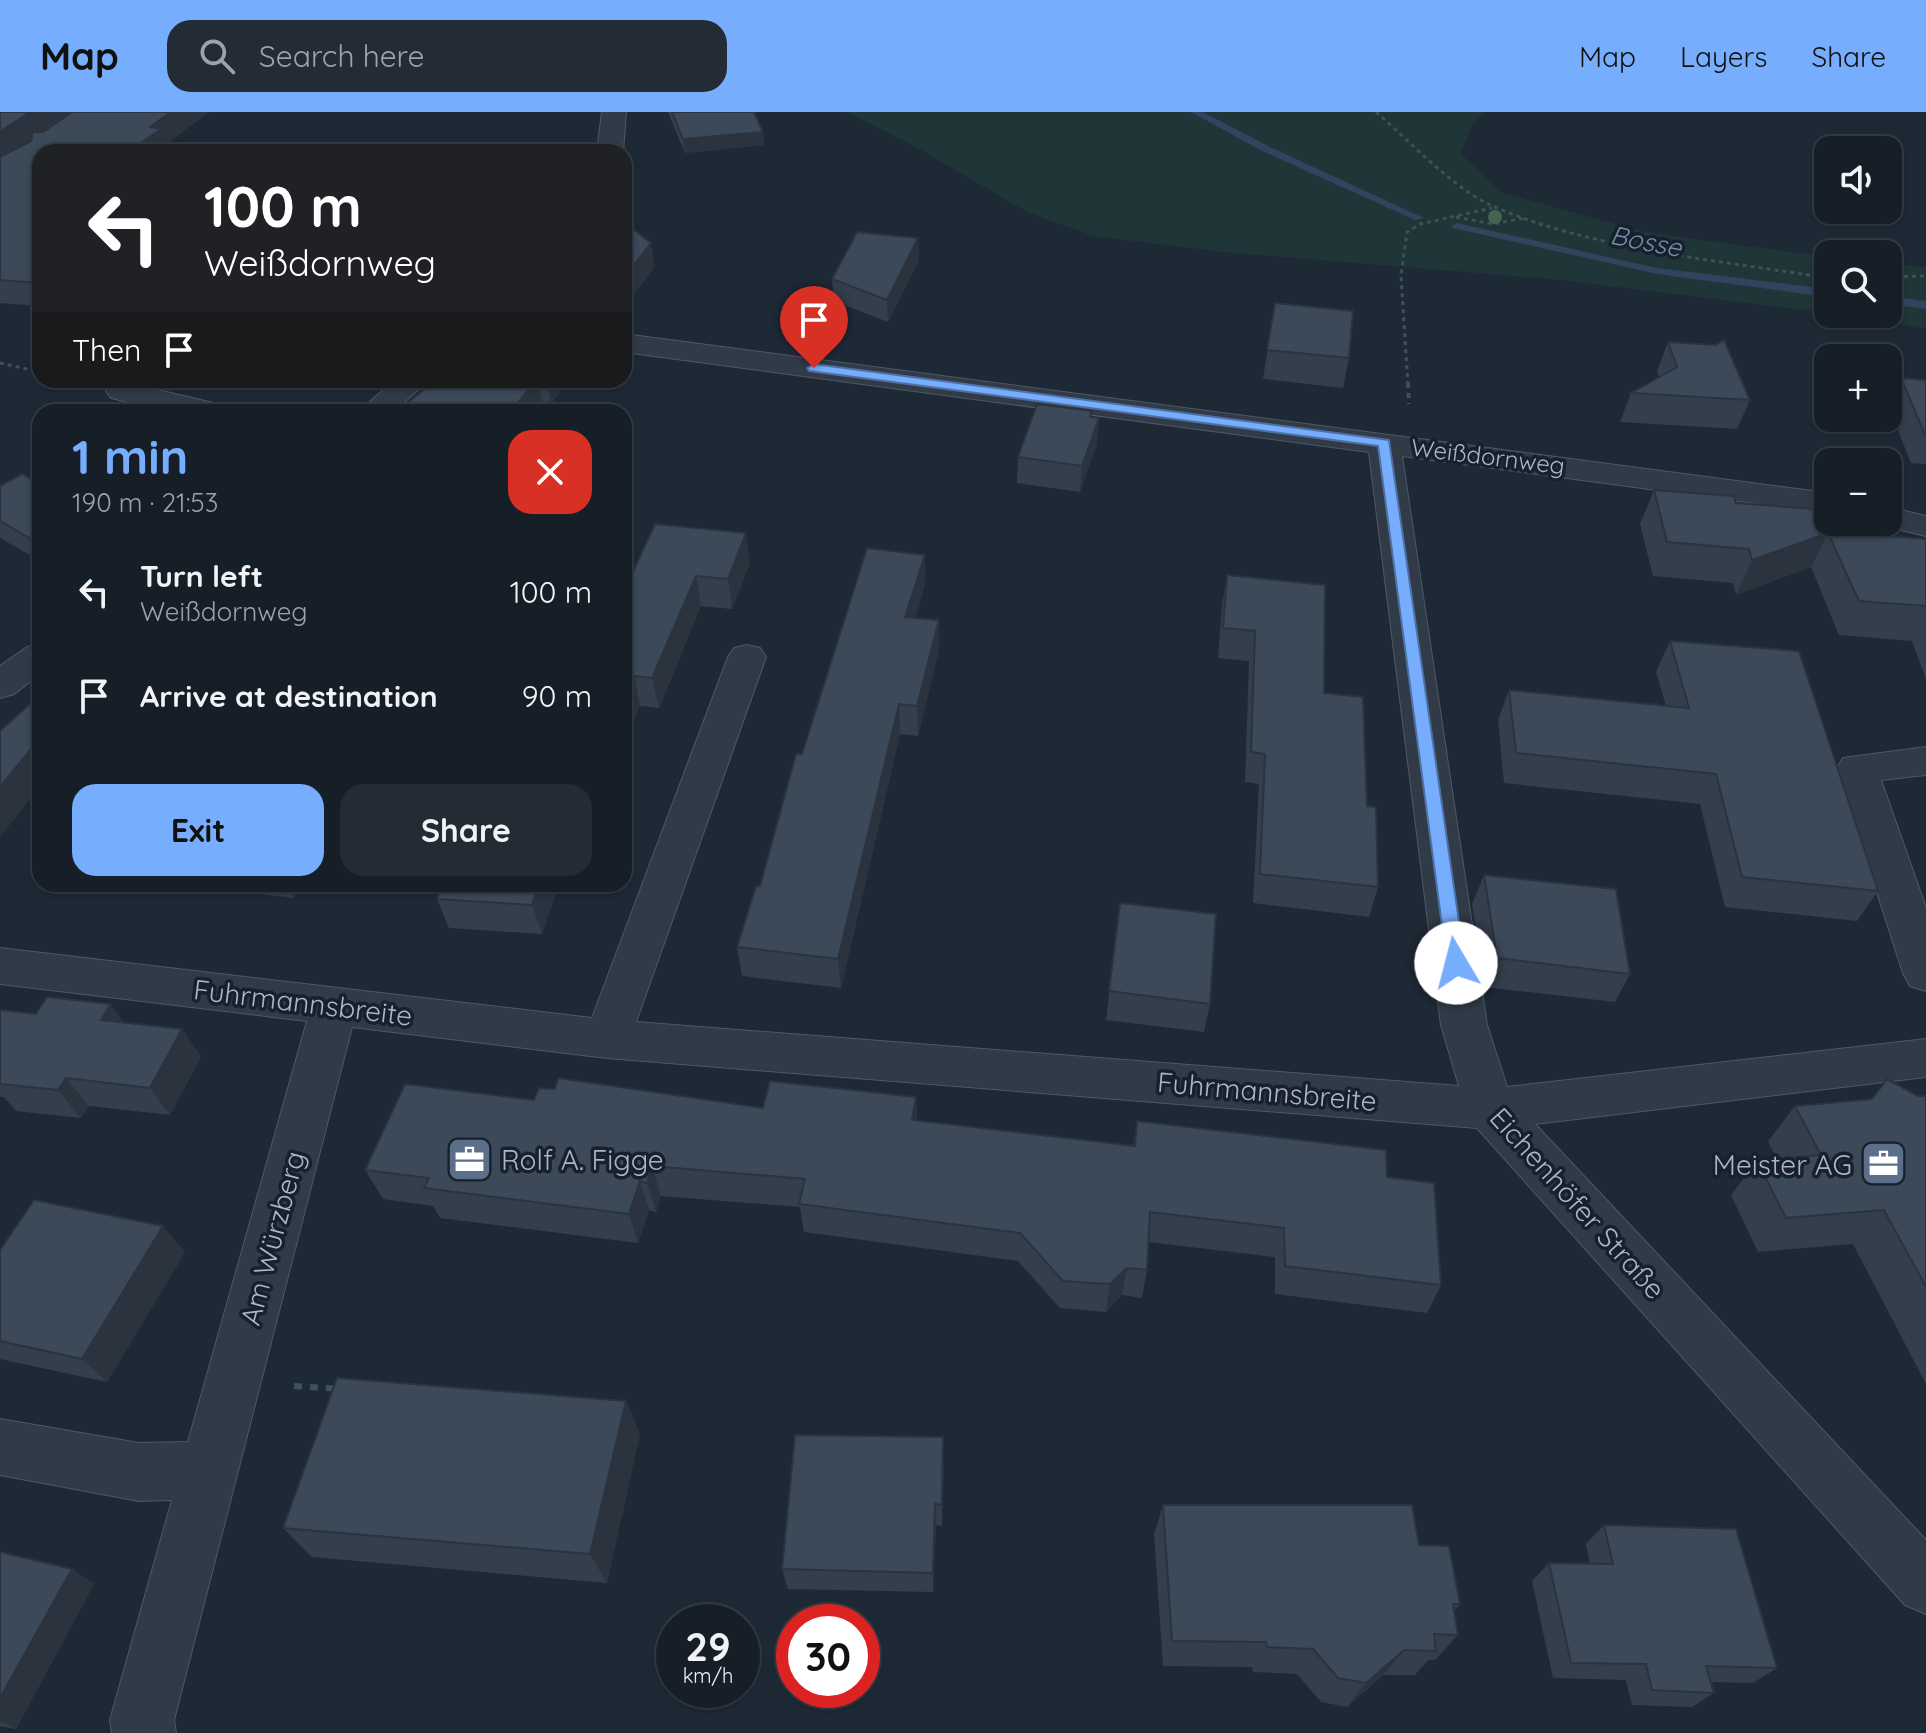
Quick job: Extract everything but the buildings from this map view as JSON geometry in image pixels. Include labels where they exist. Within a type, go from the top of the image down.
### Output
[{"type":"street","points":[[611,144],[614,112]]},
{"type":"street","name":"Weißdornweg","points":[[632,344],[1814,501]]},
{"type":"street","points":[[126,388],[122,391],[177,404]]},
{"type":"street","points":[[384,404],[404,388]]},
{"type":"street","name":"Eichenhöfer Straße","points":[[1384,442],[1464,1025],[1490,1109],[1926,1584]]},
{"type":"street","points":[[1902,520],[1926,526]]},
{"type":"street","points":[[607,1039],[747,657]]},
{"type":"street","points":[[0,685],[32,662]]},
{"type":"street","points":[[1926,761],[1857,768],[1926,973]]},
{"type":"street","name":"Fuhrmannsbreite","points":[[0,966],[607,1039],[1490,1109],[1926,1058]]},
{"type":"street","name":"Am Würzberg","points":[[144,1733],[142,1720],[334,1006]]},
{"type":"street","points":[[0,1447],[139,1472],[210,1470]]},
{"type":"path","points":[[1376,112],[1462,186],[1493,207],[1603,241],[1729,265],[1814,276]]},
{"type":"path","points":[[1384,442],[1411,432],[1401,276],[1407,232],[1420,224],[1493,207]]},
{"type":"path","points":[[1451,216],[1493,224],[1520,222],[1525,218]]},
{"type":"path","points":[[1902,277],[1926,276]]},
{"type":"path","points":[[0,363],[32,370]]},
{"type":"path","points":[[233,1381],[344,1389]]},
{"type":"green space","points":[[847,112],[1484,112],[1472,124],[1461,154],[1501,192],[1644,232],[1814,255],[1814,311],[1551,279],[1223,252],[1093,236],[1027,212],[914,146]]},
{"type":"green space","points":[[1902,265],[1926,267],[1926,329],[1902,325]]},
{"type":"waterway","name":"Bosse","points":[[1196,112],[1264,148],[1419,218]]},
{"type":"waterway","name":"Bosse","points":[[1457,226],[1657,271],[1814,291]]},
{"type":"waterway","name":"Bosse","points":[[1902,302],[1926,305]]},
{"type":"place","name":"Rolf A. Figge","points":[[470,1159]]},
{"type":"place","name":"Meister AG","points":[[1883,1164]]},
{"type":"route","points":[[814,368],[1384,442],[1456,963]]}]
